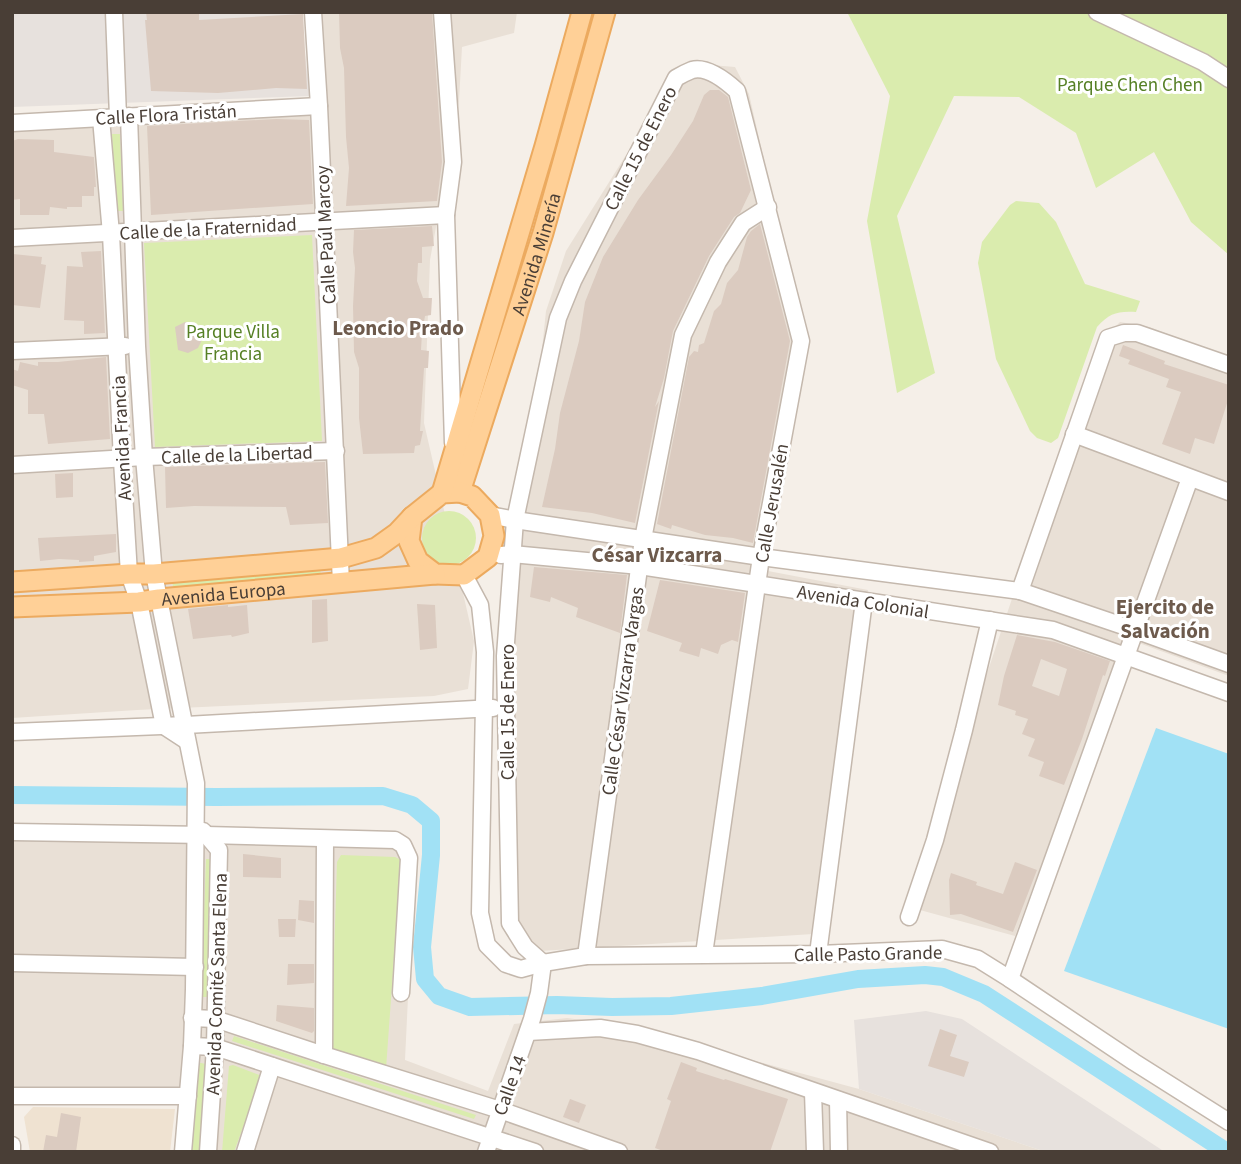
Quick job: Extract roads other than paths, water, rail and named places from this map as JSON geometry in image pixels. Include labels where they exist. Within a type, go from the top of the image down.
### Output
[{"type":"main road","name":"Avenida Minería","points":[[451,492],[454,449],[582,12]]},
{"type":"main road","name":"Avenida Minería","points":[[451,492],[543,233],[605,12]]},
{"type":"main road","points":[[451,492],[472,496],[490,515],[494,536],[488,557],[464,575],[435,574],[418,561],[409,541],[412,517],[451,492]]},
{"type":"main road","name":"Avenida Europa","points":[[12,582],[154,574],[341,558],[376,548],[397,534],[412,517]]},
{"type":"main road","name":"Avenida Europa","points":[[12,607],[139,602],[435,574]]},
{"type":"street","name":"Avenida Francia","points":[[114,12],[133,231],[137,346],[154,574],[196,783],[199,825],[192,1046],[183,1152]]},
{"type":"street","name":"Calle Paúl Marcoy","points":[[313,12],[341,583]]},
{"type":"street","points":[[442,12],[453,162],[446,215],[454,449]]},
{"type":"street","points":[[1097,12],[1203,62],[1229,79]]},
{"type":"street","name":"Calle 15 de Enero","points":[[543,963],[525,947],[510,923],[505,656],[515,520],[558,318],[573,281],[676,78],[695,69],[709,73]]},
{"type":"street","name":"Calle Jerusalén","points":[[704,954],[761,557],[801,341],[737,90],[725,80],[709,73]]},
{"type":"street","name":"Calle Flora Tristán","points":[[12,123],[319,106]]},
{"type":"street","name":"Avenida Francia","points":[[101,118],[111,234],[129,574],[139,602],[164,726]]},
{"type":"street","name":"Calle César Vizcarra Vargas","points":[[586,956],[643,539],[682,335],[718,262],[743,223],[768,208]]},
{"type":"street","name":"Calle de la Fraternidad","points":[[12,238],[446,215]]},
{"type":"street","points":[[1020,592],[1108,338],[1124,332],[1137,333],[1229,365]]},
{"type":"street","points":[[12,351],[137,346]]},
{"type":"street","points":[[1074,434],[1229,492]]},
{"type":"street","name":"Calle de la Libertad","points":[[12,465],[144,457],[336,451]]},
{"type":"street","points":[[1010,979],[1189,478]]},
{"type":"street","name":"Avenida Colonial","points":[[490,515],[761,557],[935,596],[990,620],[1053,631],[1229,693]]},
{"type":"street","name":"Avenida Colonial","points":[[488,557],[512,554],[640,566],[864,601],[1020,592],[1229,664]]},
{"type":"street","name":"Calle 15 de Enero","points":[[464,575],[480,605],[485,653],[480,913],[487,945],[506,964],[521,969],[543,963]]},
{"type":"street","points":[[818,954],[864,601]]},
{"type":"street","points":[[909,917],[935,840],[990,620]]},
{"type":"street","points":[[12,732],[164,726],[186,733],[506,707]]},
{"type":"street","points":[[12,832],[199,825],[325,839],[395,840],[403,845],[409,858],[401,993]]},
{"type":"street","name":"Avenida Comité Santa Elena","points":[[199,825],[219,850],[215,1047],[208,1152]]},
{"type":"street","points":[[324,1055],[325,839]]},
{"type":"street","name":"Calle Pasto Grande","points":[[543,963],[586,956],[818,954],[942,948],[978,959],[1229,1122]]},
{"type":"street","points":[[12,963],[195,967]]},
{"type":"street","name":"Calle 14","points":[[488,1144],[530,1026],[539,993],[543,963]]},
{"type":"street","points":[[192,1018],[215,1019],[500,1110],[619,1152]]},
{"type":"street","points":[[530,1026],[600,1028],[637,1034],[698,1051],[990,1152]]},
{"type":"street","points":[[192,1046],[215,1047],[488,1144],[535,1152]]},
{"type":"street","points":[[245,1152],[272,1066]]},
{"type":"street","points":[[813,1092],[815,1152]]},
{"type":"street","points":[[12,1096],[188,1096]]},
{"type":"street","points":[[838,1100],[839,1152]]},
{"type":"street","points":[[12,1145],[12,1152]]},
{"type":"water","points":[[1156,728],[1229,754],[1229,1029],[1064,971]]},
{"type":"waterway","points":[[12,795],[383,796],[412,805],[431,821],[431,855],[422,947],[425,979],[439,996],[470,1007],[671,1006],[762,996],[858,979],[925,975],[943,977],[984,994],[1227,1152]]},
{"type":"district","name":"Leoncio Prado","points":[[398,328]]},
{"type":"district","name":"César Vizcarra","points":[[657,555]]},
{"type":"district","name":"Ejercito de Salvación","points":[[1165,619]]},
{"type":"park label","name":"Parque Chen Chen","points":[[1130,84]]},
{"type":"park label","name":"Parque Villa Francia","points":[[233,342]]}]
